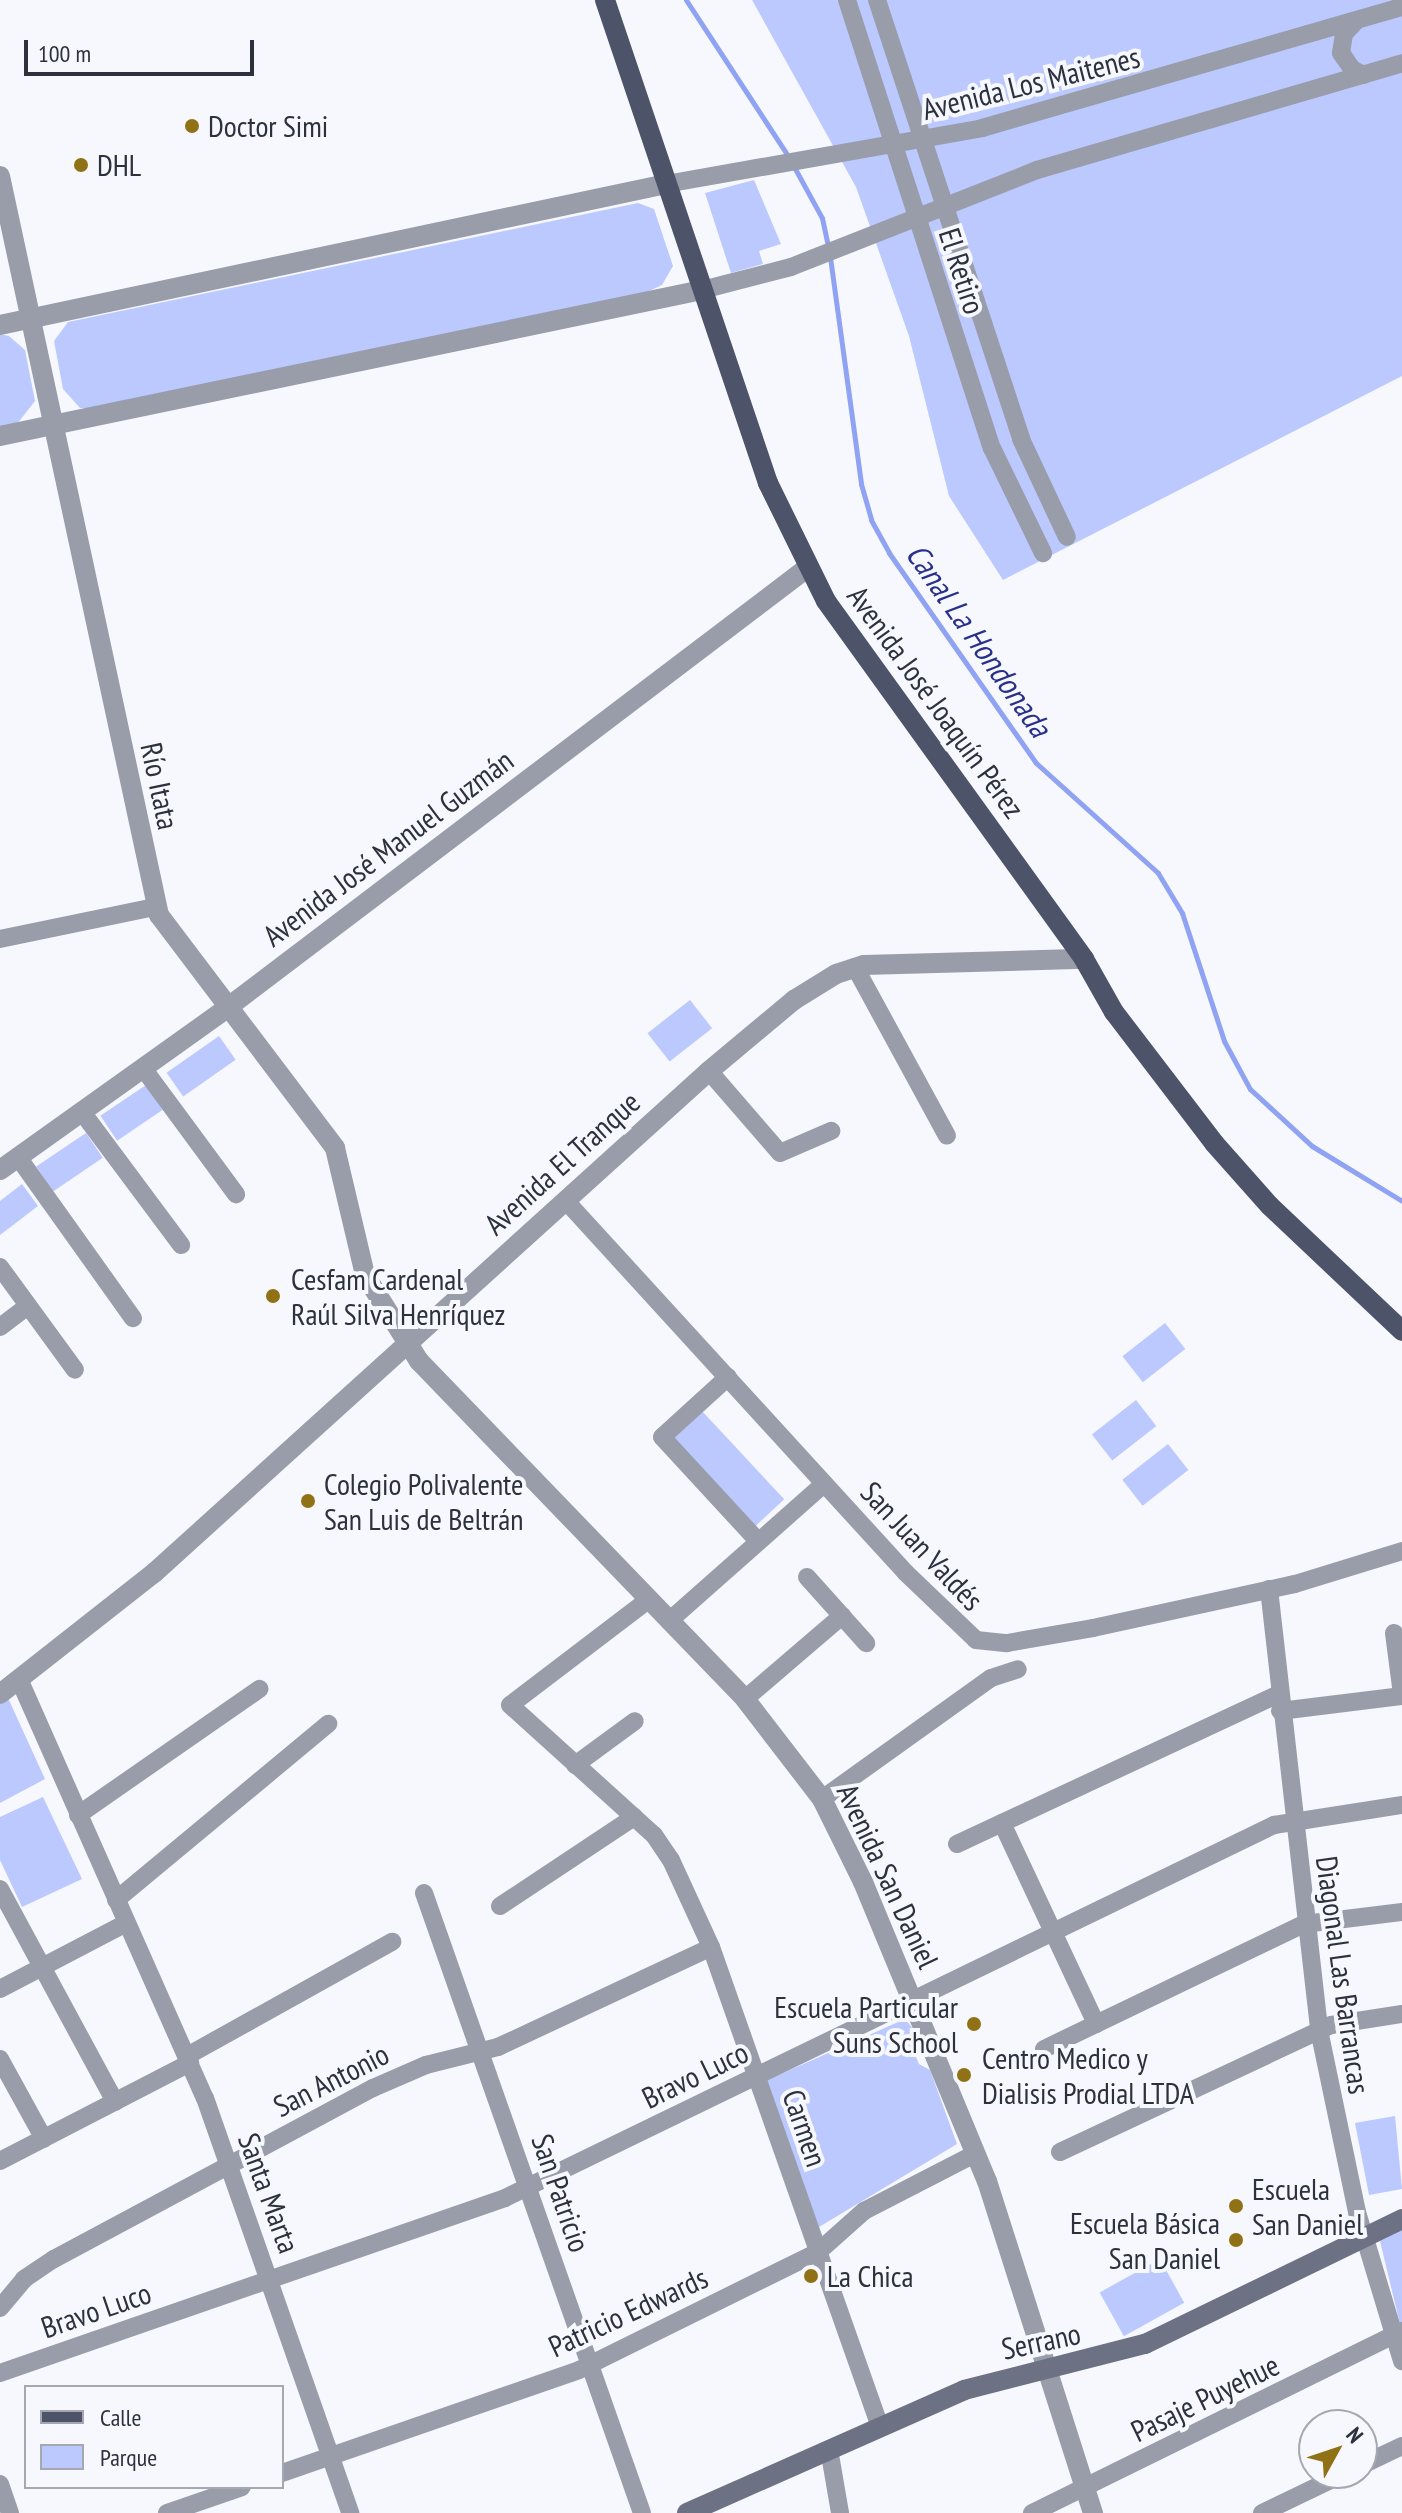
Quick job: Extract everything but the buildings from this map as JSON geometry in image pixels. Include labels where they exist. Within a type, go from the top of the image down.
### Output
[{"type":"main road","name":"Avenida José Joaquín Pérez","points":[[605,0],[768,483],[807,568],[844,630],[1084,959],[1114,1012],[1239,1174],[1402,1331]]},
{"type":"main road","name":"Serrano","points":[[687,2513],[964,2390],[1145,2344],[1402,2219]]},
{"type":"street","name":"El Retiro","points":[[847,0],[915,218],[992,448],[1043,553]]},
{"type":"street","name":"El Retiro","points":[[877,0],[1021,439],[1067,537]]},
{"type":"street","name":"Avenida Los Maitenes","points":[[666,184],[842,151],[923,140],[1043,112],[1402,7]]},
{"type":"street","points":[[1355,22],[1344,34],[1341,53],[1348,65],[1364,75]]},
{"type":"street","points":[[0,436],[702,290],[791,267],[1037,170],[1402,63]]},
{"type":"street","name":"Río Itata","points":[[0,176],[155,907],[342,1161],[365,1275],[407,1343]]},
{"type":"street","points":[[0,325],[666,184]]},
{"type":"street","points":[[1024,517],[1038,520],[1051,508]]},
{"type":"street","name":"Avenida José Manuel Guzmán","points":[[0,1170],[227,1008],[807,568]]},
{"type":"street","points":[[0,939],[155,907]]},
{"type":"street","name":"Avenida El Tranque","points":[[0,1694],[154,1573],[709,1071],[794,1000],[855,967],[930,959],[1084,959]]},
{"type":"street","points":[[855,967],[947,1136]]},
{"type":"street","points":[[143,1068],[236,1194]]},
{"type":"street","points":[[709,1071],[780,1153],[831,1131]]},
{"type":"street","points":[[82,1112],[181,1245]]},
{"type":"street","points":[[18,1157],[133,1318]]},
{"type":"street","name":"San Juan Valdés","points":[[566,1201],[961,1631],[986,1643],[1093,1628],[1269,1589],[1402,1551]]},
{"type":"street","points":[[0,1267],[75,1370]]},
{"type":"street","points":[[0,1327],[28,1306]]},
{"type":"street","name":"Avenida San Daniel","points":[[407,1343],[448,1393],[745,1699],[822,1799],[859,1871],[975,2154],[1050,2368],[1093,2513]]},
{"type":"street","points":[[728,1377],[662,1437],[757,1540]]},
{"type":"street","points":[[669,1621],[757,1540],[824,1484]]},
{"type":"street","points":[[807,1577],[866,1643]]},
{"type":"street","name":"Diagonal Las Barrancas","points":[[1269,1589],[1304,1924],[1319,2030],[1365,2237],[1398,2333],[1402,2361]]},
{"type":"street","name":"Carmen","points":[[648,1600],[510,1705],[634,1817],[671,1860],[711,1947],[880,2427]]},
{"type":"street","points":[[745,1699],[842,1616]]},
{"type":"street","points":[[957,1844],[1279,1702],[1402,1696],[1394,1633]]},
{"type":"street","points":[[822,1799],[991,1678],[1018,1669]]},
{"type":"street","name":"Santa Marta","points":[[19,1679],[188,2060],[229,2165],[350,2513]]},
{"type":"street","points":[[78,1815],[259,1689]]},
{"type":"street","points":[[575,1765],[635,1721]]},
{"type":"street","points":[[116,1900],[328,1724]]},
{"type":"street","name":"Bravo Luco","points":[[0,2373],[530,2187],[912,2000],[1293,1819],[1402,1805]]},
{"type":"street","points":[[500,1906],[634,1817]]},
{"type":"street","points":[[1002,1823],[1096,2024]]},
{"type":"street","points":[[0,1889],[45,1965],[115,2102]]},
{"type":"street","name":"San Patricio","points":[[424,1893],[483,2051],[642,2513]]},
{"type":"street","points":[[1044,2049],[1304,1924],[1402,1912]]},
{"type":"street","points":[[0,1989],[126,1923]]},
{"type":"street","points":[[0,2161],[115,2102],[392,1942]]},
{"type":"street","name":"San Antonio","points":[[0,2308],[39,2268],[401,2075],[483,2051],[711,1947]]},
{"type":"street","points":[[1060,2152],[1319,2030],[1402,2014]]},
{"type":"street","points":[[0,2059],[44,2139]]},
{"type":"street","name":"Patricio Edwards","points":[[284,2472],[590,2363],[818,2252],[864,2211],[975,2154]]},
{"type":"street","name":"Pasaje Puyehue","points":[[1032,2513],[1398,2333]]},
{"type":"street","points":[[1378,2457],[1402,2446]]},
{"type":"street","points":[[829,2449],[840,2513]]},
{"type":"street","points":[[0,2484],[10,2513]]},
{"type":"street","points":[[167,2513],[236,2489]]},
{"type":"street","points":[[1262,2513],[1312,2489]]},
{"type":"green space","points":[[752,0],[1402,0],[1402,376],[1003,580],[949,496],[909,336],[856,187]]},
{"type":"green space","points":[[754,180],[781,244],[759,251],[763,264],[731,273],[705,193]]},
{"type":"green space","points":[[638,203],[654,209],[673,266],[662,285],[647,292],[91,409],[80,408],[63,389],[54,341],[68,322]]},
{"type":"green space","points":[[0,334],[9,336],[25,350],[35,401],[17,424],[0,428]]},
{"type":"green space","points":[[690,1000],[712,1028],[670,1062],[647,1033]]},
{"type":"green space","points":[[219,1036],[236,1060],[183,1096],[167,1073]]},
{"type":"green space","points":[[146,1085],[163,1110],[117,1141],[100,1116]]},
{"type":"green space","points":[[86,1133],[103,1158],[53,1191],[36,1167]]},
{"type":"green space","points":[[22,1184],[38,1206],[0,1235],[0,1201]]},
{"type":"green space","points":[[1165,1323],[1185,1349],[1143,1382],[1122,1356]]},
{"type":"green space","points":[[1136,1400],[1156,1426],[1112,1460],[1092,1434]]},
{"type":"green space","points":[[701,1410],[784,1499],[753,1528],[670,1439]]},
{"type":"green space","points":[[1168,1444],[1188,1470],[1143,1506],[1122,1480]]},
{"type":"green space","points":[[8,1698],[45,1779],[0,1803],[0,1704]]},
{"type":"green space","points":[[43,1797],[82,1879],[22,1907],[0,1860],[0,1817]]},
{"type":"green space","points":[[905,2019],[914,2030],[907,2036],[919,2064],[930,2070],[957,2144],[819,2227],[765,2081]]},
{"type":"green space","points":[[1395,2116],[1402,2189],[1369,2195],[1355,2123]]},
{"type":"green space","points":[[1402,2229],[1402,2323],[1400,2324],[1380,2241]]},
{"type":"green space","points":[[1160,2259],[1184,2303],[1124,2336],[1100,2292]]},
{"type":"waterway","name":"Canal La Hondonada","points":[[686,0],[788,156]]},
{"type":"waterway","name":"Canal La Hondonada","points":[[793,165],[822,218],[828,247]]},
{"type":"waterway","name":"Canal La Hondonada","points":[[830,257],[861,484],[871,520],[889,553],[1036,763],[1158,873],[1182,913],[1224,1041],[1250,1089],[1312,1146],[1402,1201]]},
{"type":"place","name":"Doctor Simi","points":[[192,126]]},
{"type":"place","name":"DHL","points":[[81,165]]},
{"type":"place","name":"Cesfam Cardenal Raúl Silva Henríquez","points":[[273,1296]]},
{"type":"place","name":"Colegio Polivalente San Luis de Beltrán","points":[[308,1501]]},
{"type":"place","name":"Escuela Particular Suns School","points":[[974,2024]]},
{"type":"place","name":"Centro Medico y Dialisis Prodial LTDA","points":[[964,2075]]},
{"type":"place","name":"Escuela San Daniel","points":[[1236,2206]]},
{"type":"place","name":"Escuela Básica San Daniel","points":[[1236,2240]]},
{"type":"place","name":"La Chica","points":[[811,2276]]}]
